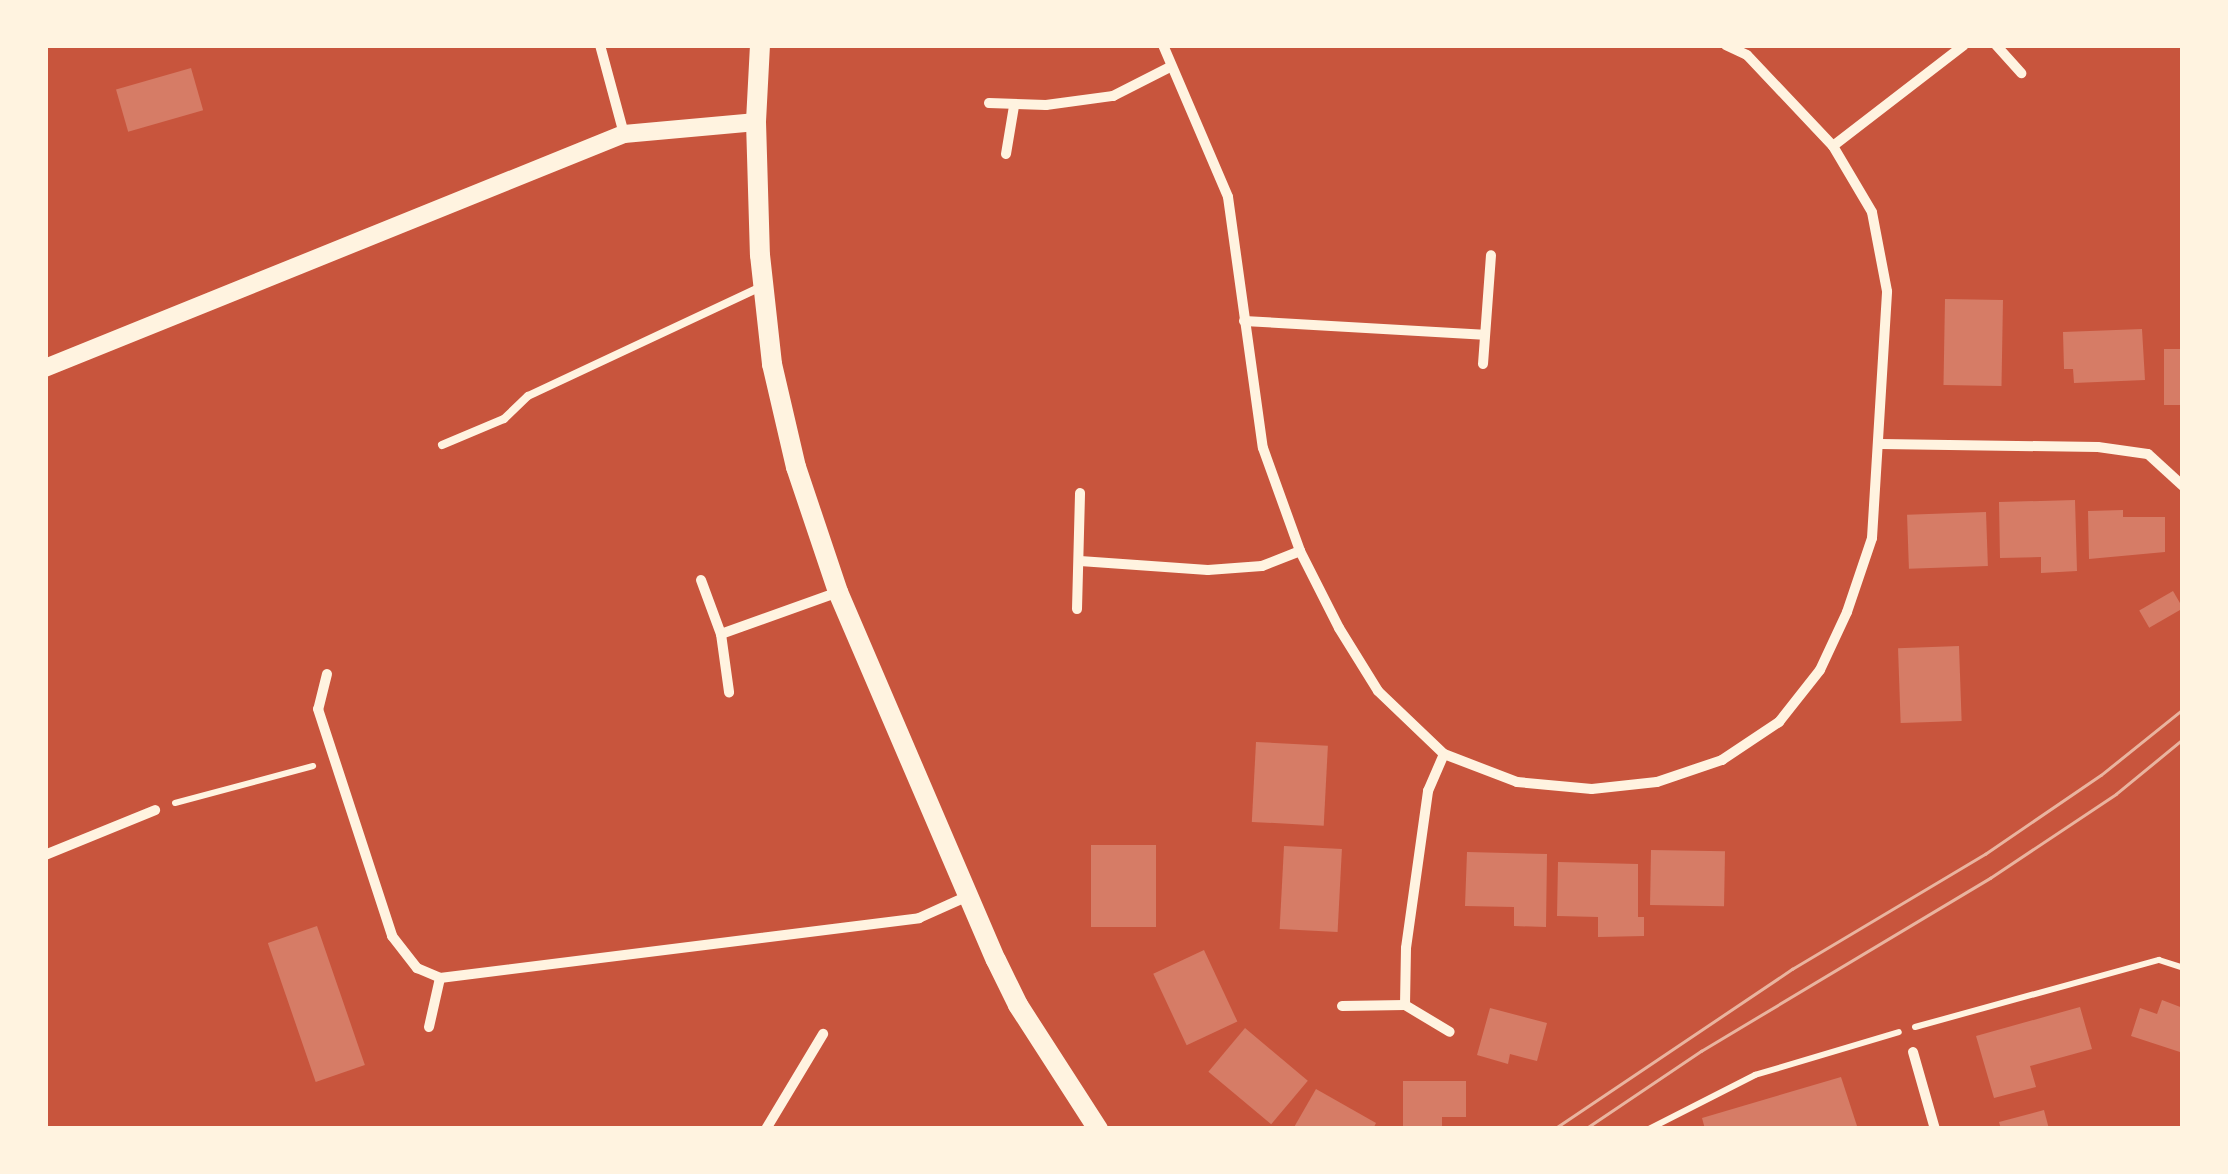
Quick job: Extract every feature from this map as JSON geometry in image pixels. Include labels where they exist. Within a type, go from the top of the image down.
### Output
[{"type":"main road","points":[[760,45],[756,122],[764,286],[772,364],[796,466],[838,592],[996,960],[1018,1005],[1098,1129]]},
{"type":"street","points":[[600,45],[624,134]]},
{"type":"street","points":[[1163,45],[1170,68],[1200,122],[1228,197],[1263,448],[1300,551],[1339,628],[1378,691],[1444,754],[1517,782],[1592,789],[1658,782],[1722,760],[1780,722],[1820,670],[1847,612],[1872,538],[1886,290],[1872,212],[1833,146],[1747,55],[1726,45]]},
{"type":"street","points":[[1833,146],[1964,45]]},
{"type":"street","points":[[1996,45],[2020,72]]},
{"type":"street","points":[[989,103],[1014,106],[1113,96],[1170,68]]},
{"type":"street","points":[[1006,154],[1014,106]]},
{"type":"street","points":[[45,368],[624,134],[756,122]]},
{"type":"street","points":[[1483,364],[1491,255]]},
{"type":"street","points":[[1244,321],[1484,335]]},
{"type":"street","points":[[1880,444],[2098,446],[2148,454],[2183,486]]},
{"type":"street","points":[[1077,609],[1080,493]]},
{"type":"street","points":[[1080,561],[1208,570],[1262,566],[1300,551]]},
{"type":"street","points":[[701,580],[721,634],[729,692]]},
{"type":"street","points":[[721,634],[838,592]]},
{"type":"street","points":[[327,674],[318,709],[392,936],[417,968],[440,978],[919,918],[968,896]]},
{"type":"street","points":[[1405,1006],[1406,948],[1428,791],[1444,754]]},
{"type":"street","points":[[45,855],[155,810]]},
{"type":"street","points":[[429,1027],[440,978]]},
{"type":"street","points":[[1342,1006],[1405,1006],[1450,1032]]},
{"type":"street","points":[[766,1129],[823,1034]]},
{"type":"street","points":[[1913,1052],[1935,1129]]},
{"type":"lane","points":[[442,445],[504,419],[528,396],[764,286]]},
{"type":"path","points":[[155,810],[333,760]]},
{"type":"building","points":[[191,68],[203,110],[128,132],[116,89]]},
{"type":"building","points":[[1945,299],[2003,300],[2001,386],[1943,385]]},
{"type":"building","points":[[2142,329],[2145,380],[2074,383],[2073,369],[2064,369],[2063,332]]},
{"type":"building","points":[[2164,349],[2183,349],[2183,405],[2164,405]]},
{"type":"building","points":[[2075,500],[2077,571],[2041,573],[2041,557],[2000,558],[1999,502]]},
{"type":"building","points":[[2123,510],[2123,517],[2165,517],[2165,552],[2089,559],[2088,511]]},
{"type":"building","points":[[1986,512],[1988,566],[1909,569],[1907,515]]},
{"type":"building","points":[[2173,591],[2183,608],[2149,628],[2139,610]]},
{"type":"building","points":[[1959,646],[1962,721],[1901,723],[1898,648]]},
{"type":"building","points":[[1256,742],[1328,746],[1324,826],[1252,822]]},
{"type":"building","points":[[1091,845],[1156,845],[1156,927],[1091,927]]},
{"type":"building","points":[[1284,846],[1342,849],[1338,932],[1280,929]]},
{"type":"building","points":[[1651,850],[1725,851],[1724,906],[1650,905]]},
{"type":"building","points":[[1467,852],[1547,854],[1546,927],[1514,926],[1514,907],[1465,906]]},
{"type":"building","points":[[1558,862],[1638,864],[1638,917],[1644,917],[1644,936],[1598,937],[1598,917],[1557,916]]},
{"type":"building","points":[[317,926],[365,1065],[316,1082],[268,943]]},
{"type":"building","points":[[1204,950],[1237,1022],[1187,1045],[1153,974]]},
{"type":"building","points":[[2162,1000],[2183,1008],[2183,1053],[2131,1036],[2140,1008],[2157,1014]]},
{"type":"building","points":[[2080,1007],[2092,1049],[2030,1066],[2036,1087],[1994,1098],[1976,1036]]},
{"type":"building","points":[[1490,1008],[1547,1023],[1537,1061],[1510,1054],[1508,1064],[1477,1055]]},
{"type":"building","points":[[1245,1028],[1308,1081],[1271,1124],[1208,1072]]},
{"type":"building","points":[[1841,1077],[1858,1129],[1705,1129],[1702,1118]]},
{"type":"building","points":[[1403,1081],[1466,1081],[1466,1117],[1442,1117],[1442,1129],[1403,1129]]},
{"type":"building","points":[[1316,1089],[1376,1123],[1373,1129],[1293,1129]]},
{"type":"building","points":[[2044,1110],[2049,1129],[2001,1129],[1999,1122]]},
{"type":"tram line","points":[[1554,1129],[1792,969],[1985,854],[2101,775],[2183,709]]},
{"type":"tram line","points":[[1585,1129],[1701,1051],[1990,878],[2116,794],[2183,739]]}]
